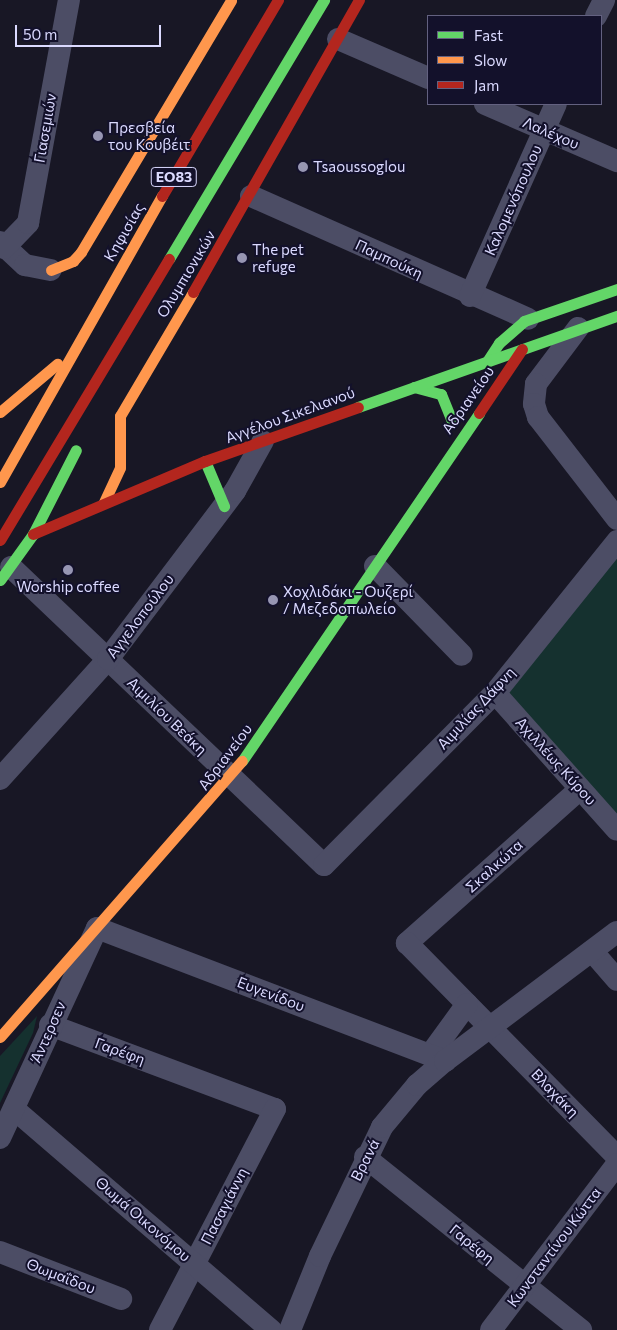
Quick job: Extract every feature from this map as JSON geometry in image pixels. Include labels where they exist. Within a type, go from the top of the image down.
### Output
[{"type":"street","name":"Γιασεμιών","points":[[2,245],[28,223],[69,0]]},
{"type":"street","points":[[2,245],[25,265],[51,270],[73,261],[81,252],[231,0]]},
{"type":"street","name":"Κηφισίας","points":[[0,482],[70,354],[278,0]]},
{"type":"street","name":"ΕΟ83","points":[[0,540],[324,0]]},
{"type":"street","name":"Ολυμπιονικών","points":[[104,502],[120,467],[123,411],[251,196],[359,0]]},
{"type":"street","points":[[596,15],[604,0]]},
{"type":"street","points":[[338,39],[427,78]]},
{"type":"street","name":"Λαλέχου","points":[[487,105],[617,161]]},
{"type":"street","name":"Καλομενόπουλου","points":[[470,296],[556,105]]},
{"type":"street","name":"Παμπούκη","points":[[251,196],[470,296],[528,319]]},
{"type":"street","points":[[488,361],[505,337],[528,319],[617,288]]},
{"type":"street","name":"Αγγέλου Σικελιανού","points":[[104,502],[205,461],[578,328],[617,316]]},
{"type":"street","points":[[578,328],[536,384],[534,404],[538,417],[617,519]]},
{"type":"street","name":"Αδριανείου","points":[[0,1037],[231,778],[522,349]]},
{"type":"street","name":"ΕΟ83","points":[[0,412],[70,354]]},
{"type":"street","name":"Αδριανείου","points":[[474,383],[488,361]]},
{"type":"street","name":"ΕΟ83","points":[[6,573],[33,534],[80,436],[93,386]]},
{"type":"street","points":[[414,387],[440,394],[452,421]]},
{"type":"street","points":[[0,389],[0,407]]},
{"type":"street","name":"Αδριανείου","points":[[440,468],[452,421],[461,406]]},
{"type":"street","name":"Αγγελοπούλου","points":[[0,779],[108,658],[224,506],[262,441]]},
{"type":"street","points":[[205,461],[224,506]]},
{"type":"street","points":[[33,534],[104,502]]},
{"type":"street","name":"Αιμιλίας Δάφνη","points":[[324,865],[495,693],[617,541]]},
{"type":"street","points":[[375,566],[462,654]]},
{"type":"street","name":"Αιμιλίου Βεάκη","points":[[6,573],[108,658],[231,778],[324,865]]},
{"type":"street","name":"Αχιλλέως Κύρου","points":[[495,693],[617,830]]},
{"type":"street","name":"Σκαλκώτα","points":[[468,1004],[407,943],[580,790]]},
{"type":"street","name":"Άντερσεν","points":[[0,1138],[50,1026],[97,928]]},
{"type":"street","name":"Ευγενίδου","points":[[97,928],[438,1058]]},
{"type":"street","name":"Βρανά","points":[[438,1058],[492,1030],[617,932]]},
{"type":"street","points":[[592,951],[617,980]]},
{"type":"street","points":[[468,1004],[492,1030]]},
{"type":"street","name":"Βρανά","points":[[290,1330],[365,1157],[438,1058],[468,1004]]},
{"type":"street","name":"Γαρέφη","points":[[50,1026],[275,1109]]},
{"type":"street","name":"Βλαχάκη","points":[[492,1030],[617,1157]]},
{"type":"street","name":"Θωμά Οικονόμου","points":[[14,1109],[272,1330]]},
{"type":"street","name":"Πασαγιάννη","points":[[160,1330],[275,1109]]},
{"type":"street","name":"Γαρέφη","points":[[365,1157],[581,1330]]},
{"type":"street","name":"Κωνσταντίνου Κώττα","points":[[491,1330],[617,1164]]},
{"type":"street","name":"Θωμαΐδου","points":[[0,1252],[121,1299]]},
{"type":"green space","points":[[617,554],[617,816],[507,691]]},
{"type":"green space","points":[[37,1016],[33,1033],[0,1103],[0,1056]]},
{"type":"traffic: fast","points":[[169,259],[324,0]]},
{"type":"traffic: fast","points":[[486,363],[499,343],[524,321],[617,289]]},
{"type":"traffic: fast","points":[[358,407],[617,316]]},
{"type":"traffic: fast","points":[[414,387],[441,394],[452,421]]},
{"type":"traffic: fast","points":[[242,761],[479,413]]},
{"type":"traffic: fast","points":[[0,580],[33,534],[76,450]]},
{"type":"traffic: fast","points":[[205,461],[224,506]]},
{"type":"traffic: slow","points":[[51,270],[73,261],[81,252],[231,0]]},
{"type":"traffic: slow","points":[[0,482],[162,196]]},
{"type":"traffic: slow","points":[[104,502],[120,467],[120,416],[193,292]]},
{"type":"traffic: slow","points":[[0,412],[57,364]]},
{"type":"traffic: slow","points":[[0,1037],[242,761]]},
{"type":"traffic: jam","points":[[162,196],[278,0]]},
{"type":"traffic: jam","points":[[193,292],[359,0]]},
{"type":"traffic: jam","points":[[0,540],[169,259]]},
{"type":"traffic: jam","points":[[479,413],[522,349]]},
{"type":"traffic: jam","points":[[33,534],[205,461],[358,407]]},
{"type":"place","name":"Πρεσβεία του Κουβέιτ","points":[[98,136]]},
{"type":"place","name":"Tsaoussoglou","points":[[303,167]]},
{"type":"place","name":"The pet refuge","points":[[242,258]]},
{"type":"place","name":"Worship coffee","points":[[68,570]]},
{"type":"place","name":"Χοχλιδάκι - Ουζερί / Μεζεδοπωλείο","points":[[273,600]]}]
